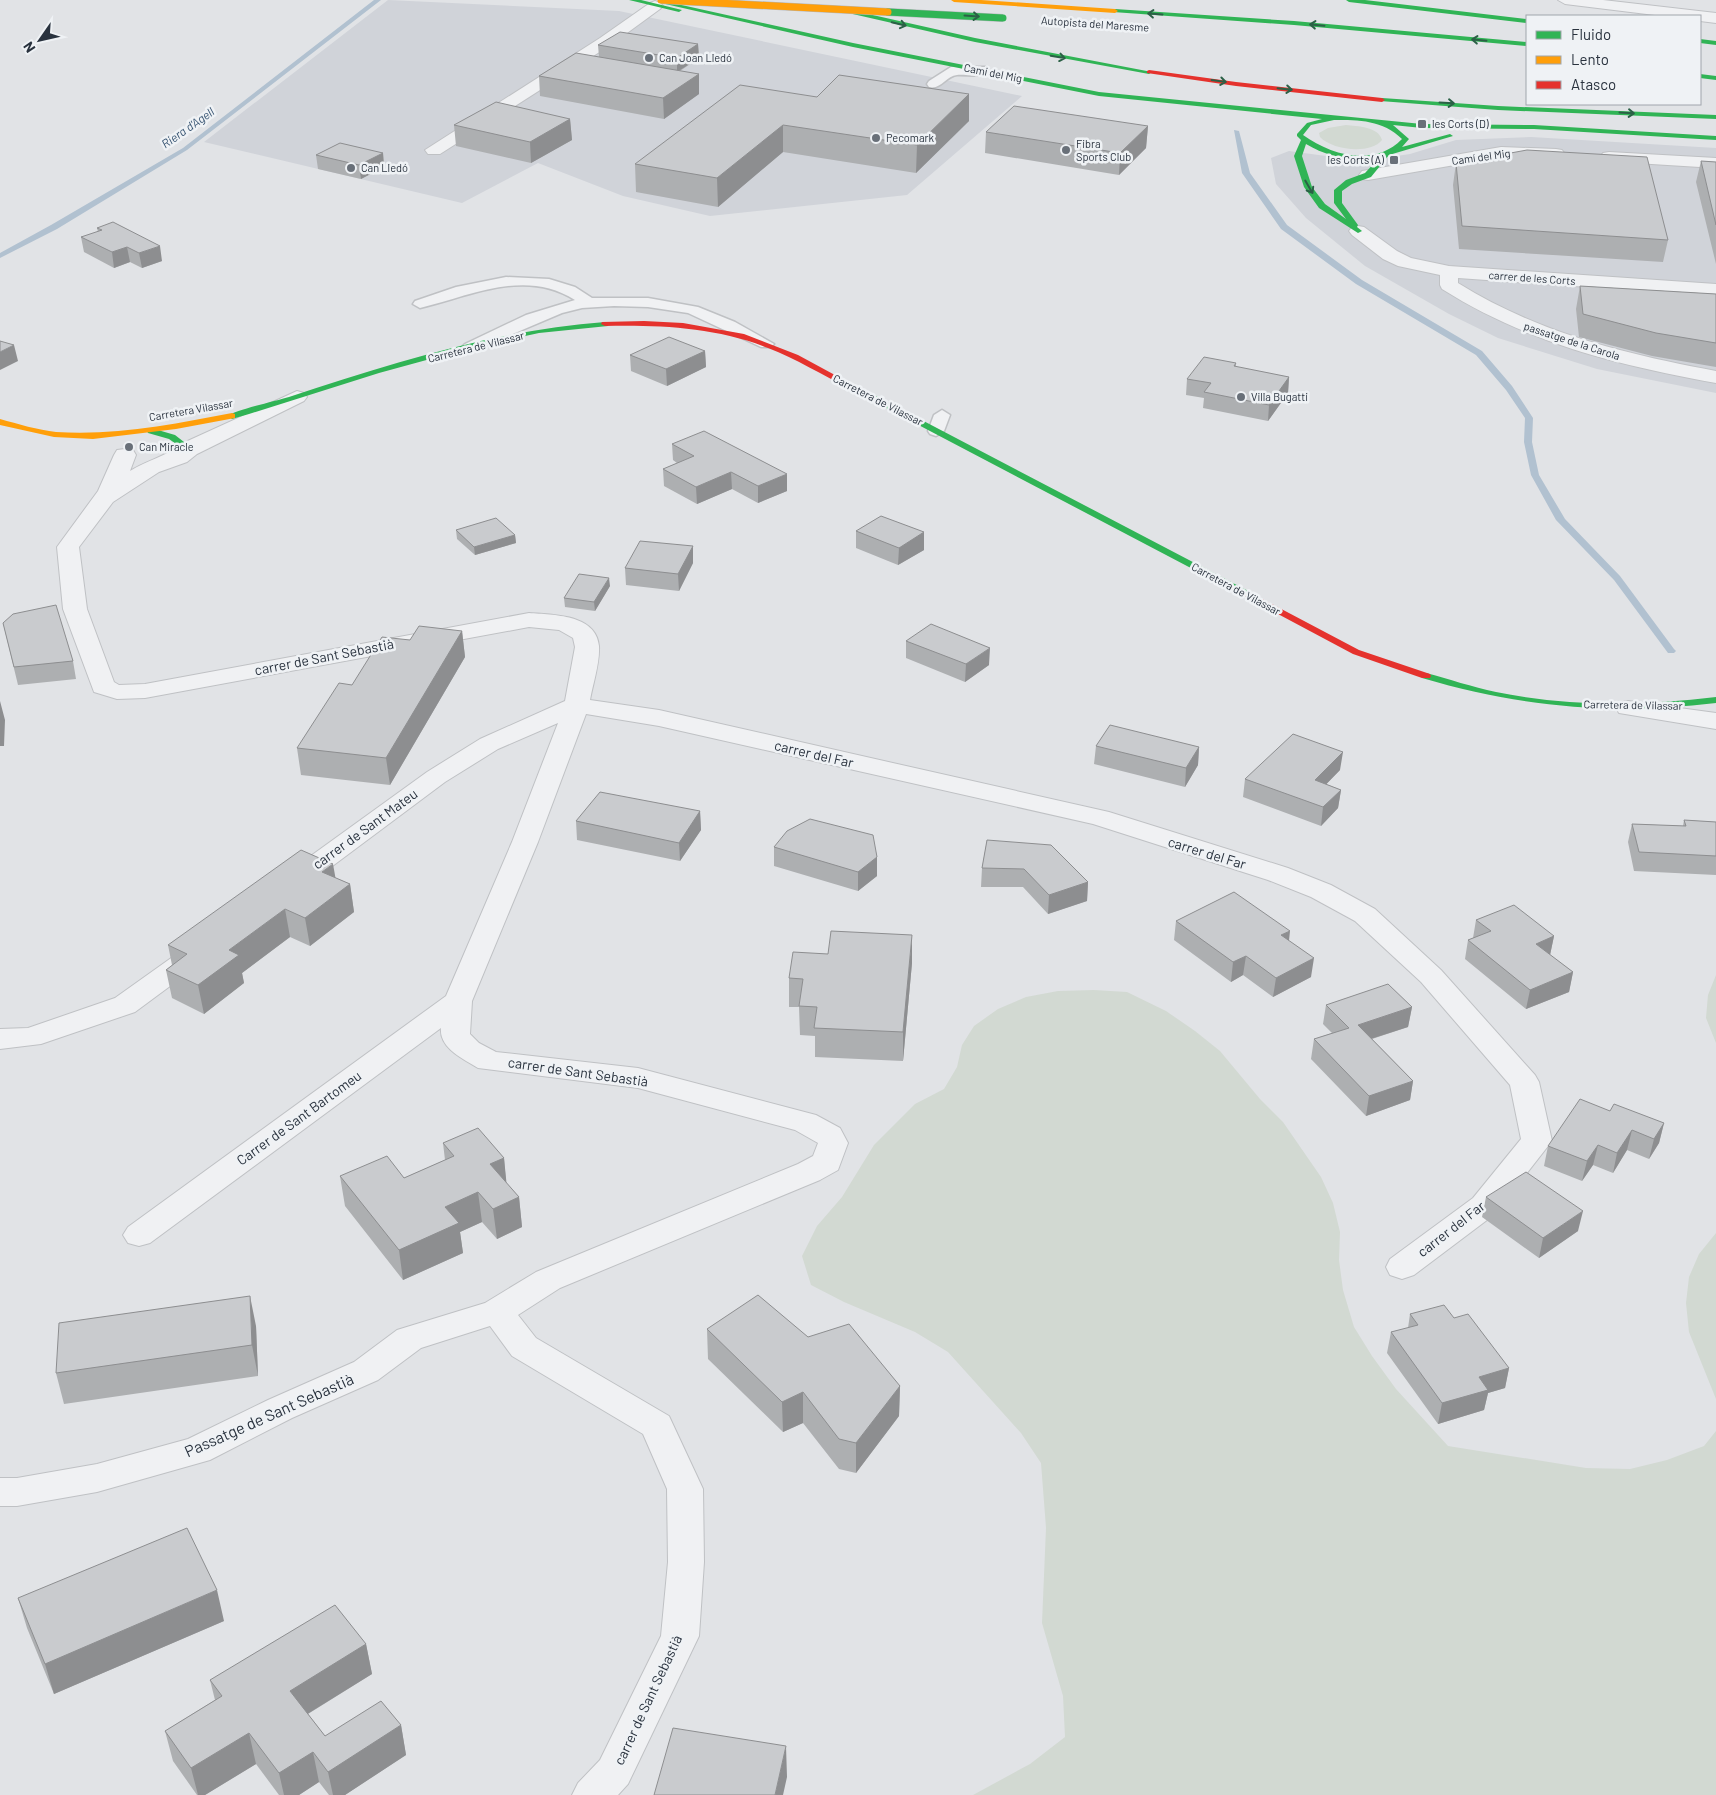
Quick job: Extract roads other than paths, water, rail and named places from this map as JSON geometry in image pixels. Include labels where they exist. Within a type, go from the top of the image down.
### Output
[{"type":"main road","name":"Camí del Mig","points":[[632,0],[657,2],[985,71],[1127,97],[1334,118]]},
{"type":"main road","points":[[800,0],[998,46],[1237,84],[1368,99],[1716,117]]},
{"type":"main road","name":"Autopista del Maresme","points":[[954,0],[1294,23],[1526,44]]},
{"type":"main road","points":[[1349,0],[1526,21]]},
{"type":"main road","name":"Camí del Mig","points":[[657,2],[951,71],[1122,103],[1268,118],[1295,132],[1311,147],[1340,155],[1357,156],[1392,152],[1447,136],[1496,133],[1716,145]]},
{"type":"main road","points":[[657,2],[1007,18]]},
{"type":"main road","points":[[1701,41],[1716,43]]},
{"type":"main road","points":[[1701,76],[1716,78]]},
{"type":"main road","points":[[1358,230],[1322,206],[1308,188],[1298,156],[1295,132],[1308,124],[1334,118],[1356,118],[1422,126],[1534,127],[1716,138]]},
{"type":"main road","points":[[1358,230],[1338,203],[1338,190],[1350,182],[1368,175],[1392,152],[1405,145],[1406,139],[1395,127],[1378,121]]},
{"type":"main road","points":[[1301,164],[1317,169]]},
{"type":"main road","points":[[1342,173],[1368,175]]},
{"type":"main road","name":"Carretera de Vilassar","points":[[0,422],[57,434],[88,436],[195,424],[295,393],[522,334],[586,326],[684,325],[730,333],[768,345],[936,431],[1356,652],[1473,690],[1548,702],[1621,707],[1684,706],[1716,700]]},
{"type":"main road","name":"Carretera Vilassar","points":[[246,400],[295,393]]},
{"type":"main road","name":"Carretera Vilassar","points":[[121,420],[170,416],[217,406]]},
{"type":"main road","points":[[0,417],[49,420]]},
{"type":"main road","points":[[30,419],[48,425],[144,430],[164,433],[181,441],[189,449]]},
{"type":"main road","points":[[122,449],[127,436],[144,430]]},
{"type":"street","points":[[1565,0],[1691,15]]},
{"type":"street","points":[[434,150],[606,41],[657,2]]},
{"type":"street","points":[[1701,16],[1716,18]]},
{"type":"street","name":"Camí del Mig","points":[[1368,175],[1501,152],[1577,155]]},
{"type":"street","points":[[1597,156],[1716,163]]},
{"type":"street","name":"carrer de les Corts","points":[[1358,230],[1390,255],[1405,262],[1449,272],[1716,290]]},
{"type":"street","name":"passatge de la Carola","points":[[1449,272],[1449,285],[1489,310],[1523,325],[1620,357],[1716,377]]},
{"type":"street","points":[[88,436],[122,449],[133,462],[150,464],[179,457],[189,449],[295,393]]},
{"type":"street","points":[[101,501],[123,465],[122,449]]},
{"type":"street","points":[[101,501],[151,467],[164,461]]},
{"type":"street","name":"carrer de Sant Sebastià","points":[[101,501],[68,547],[75,609],[104,687],[117,692],[145,691],[529,620],[565,623],[584,635],[587,647],[577,705],[525,842],[458,1001],[455,1036],[469,1050],[489,1061],[638,1078],[805,1122],[829,1135],[833,1143],[827,1162],[809,1172],[548,1280],[497,1312],[524,1347],[657,1425],[685,1489],[686,1562],[680,1636],[614,1772],[592,1795]]},
{"type":"street","name":"carrer de Sant Mateu","points":[[276,895],[451,768],[489,744],[577,705]]},
{"type":"street","name":"carrer del Far","points":[[577,705],[659,718],[1100,818],[1278,874],[1321,891],[1365,915],[1431,976],[1524,1082],[1537,1141],[1484,1206],[1402,1266]]},
{"type":"street","points":[[1621,707],[1716,721]]},
{"type":"street","points":[[0,1039],[32,1037],[126,1005],[220,935]]},
{"type":"street","name":"Carrer de Sant Bartomeu","points":[[139,1235],[458,1001]]},
{"type":"street","name":"Passatge de Sant Sebastià","points":[[0,1492],[17,1492],[96,1478],[198,1450],[280,1409],[366,1371],[409,1339],[497,1312]]},
{"type":"lane","points":[[932,84],[951,71],[985,71]]},
{"type":"lane","points":[[420,304],[457,290],[502,283],[536,281],[577,293],[588,302]]},
{"type":"lane","points":[[466,349],[528,321],[567,306],[588,302],[642,303],[692,310],[768,345]]},
{"type":"lane","points":[[936,431],[942,415]]},
{"type":"waterway","name":"Riera d'Agell","points":[[0,256],[54,227],[185,149],[378,0]]},
{"type":"waterway","points":[[1236,131],[1246,173],[1284,227],[1359,282],[1479,353],[1509,388],[1529,418],[1528,442],[1535,475],[1561,520],[1617,578],[1671,651]]},
{"type":"place","name":"Can Joan Lledó","points":[[649,58]]},
{"type":"place","name":"les Corts (D)","points":[[1422,124]]},
{"type":"place","name":"Pecomark","points":[[876,138]]},
{"type":"place","name":"Fibra Sports Club","points":[[1066,150]]},
{"type":"place","name":"les Corts (A)","points":[[1394,160]]},
{"type":"place","name":"Can Lledó","points":[[351,168]]},
{"type":"place","name":"Villa Bugatti","points":[[1241,397]]},
{"type":"place","name":"Can Miracle","points":[[129,447]]}]
